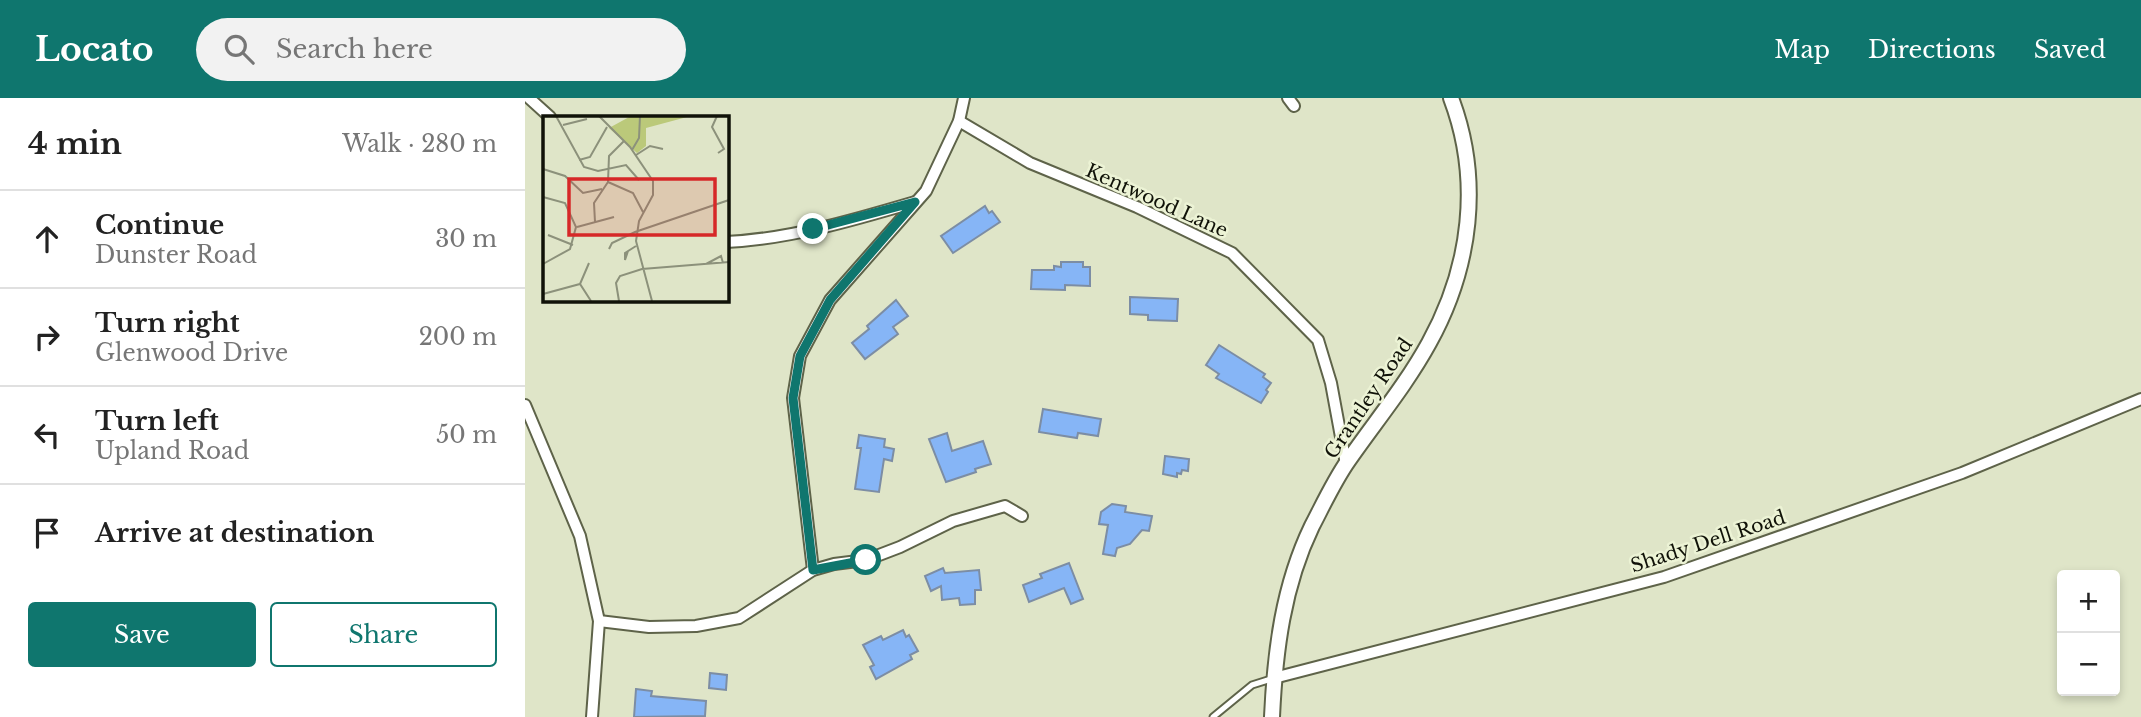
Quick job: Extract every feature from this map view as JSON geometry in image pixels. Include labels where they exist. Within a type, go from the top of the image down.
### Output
[{"type":"street","points":[[529,98],[549,116]]},
{"type":"street","points":[[813,570],[793,398],[800,356],[830,300],[926,191],[959,121],[964,98]]},
{"type":"street","name":"Grantley Road","points":[[1272,717],[1274,678],[1284,608],[1311,528],[1346,464],[1397,394],[1429,344],[1459,274],[1469,219],[1469,184],[1465,149],[1451,98]]},
{"type":"street","name":"Kentwood Lane","points":[[959,121],[1030,163],[1137,207],[1232,253],[1318,340],[1331,383],[1346,464]]},
{"type":"street","points":[[728,242],[744,242],[813,229],[915,202]]},
{"type":"street","name":"Shady Dell Road","points":[[1274,678],[1664,577],[1962,473],[2141,399]]},
{"type":"street","points":[[525,405],[580,536],[599,621],[592,717]]},
{"type":"street","points":[[599,621],[649,627],[696,626],[739,618],[813,570],[866,560],[953,522],[1005,506],[1022,516]]},
{"type":"lane","points":[[1213,717],[1252,685],[1274,678]]},
{"type":"building","points":[[985,206],[1000,222],[953,253],[941,236]]},
{"type":"building","points":[[1061,262],[1083,262],[1083,267],[1090,267],[1090,286],[1065,285],[1065,290],[1031,289],[1032,270],[1054,270],[1054,266],[1061,267]]},
{"type":"building","points":[[1130,297],[1178,299],[1177,321],[1148,320],[1148,315],[1130,314]]},
{"type":"building","points":[[896,300],[908,316],[893,327],[898,334],[865,359],[852,343]]},
{"type":"building","points":[[1219,345],[1265,374],[1263,377],[1271,383],[1261,403],[1216,378],[1219,374],[1206,365]]},
{"type":"building","points":[[1043,409],[1101,419],[1098,436],[1078,433],[1077,438],[1039,432]]},
{"type":"building","points":[[947,433],[952,451],[983,441],[991,464],[946,482],[929,439]]},
{"type":"building","points":[[859,435],[885,439],[884,447],[894,449],[892,461],[884,459],[879,492],[855,489],[861,448],[857,448]]},
{"type":"building","points":[[1165,456],[1189,459],[1188,471],[1182,470],[1181,474],[1177,473],[1177,477],[1163,474]]},
{"type":"building","points":[[1112,504],[1126,506],[1125,512],[1152,516],[1149,531],[1142,530],[1130,544],[1117,548],[1115,556],[1103,554],[1108,525],[1099,524],[1101,512]]},
{"type":"building","points":[[1069,563],[1083,599],[1071,604],[1064,588],[1029,602],[1023,585],[1042,578],[1040,574]]},
{"type":"building","points":[[943,568],[945,573],[979,570],[981,590],[975,590],[975,604],[960,605],[959,598],[942,600],[941,586],[931,591],[925,576]]},
{"type":"building","points":[[903,630],[918,651],[910,655],[912,659],[876,679],[870,667],[874,665],[863,645],[881,636],[883,640]]},
{"type":"building","points":[[710,673],[727,675],[726,690],[709,688]]},
{"type":"building","points":[[636,689],[652,691],[651,696],[706,701],[705,716],[634,717]]},
{"type":"route","points":[[813,229],[915,202],[830,300],[800,356],[793,398],[813,570],[866,560]]}]
